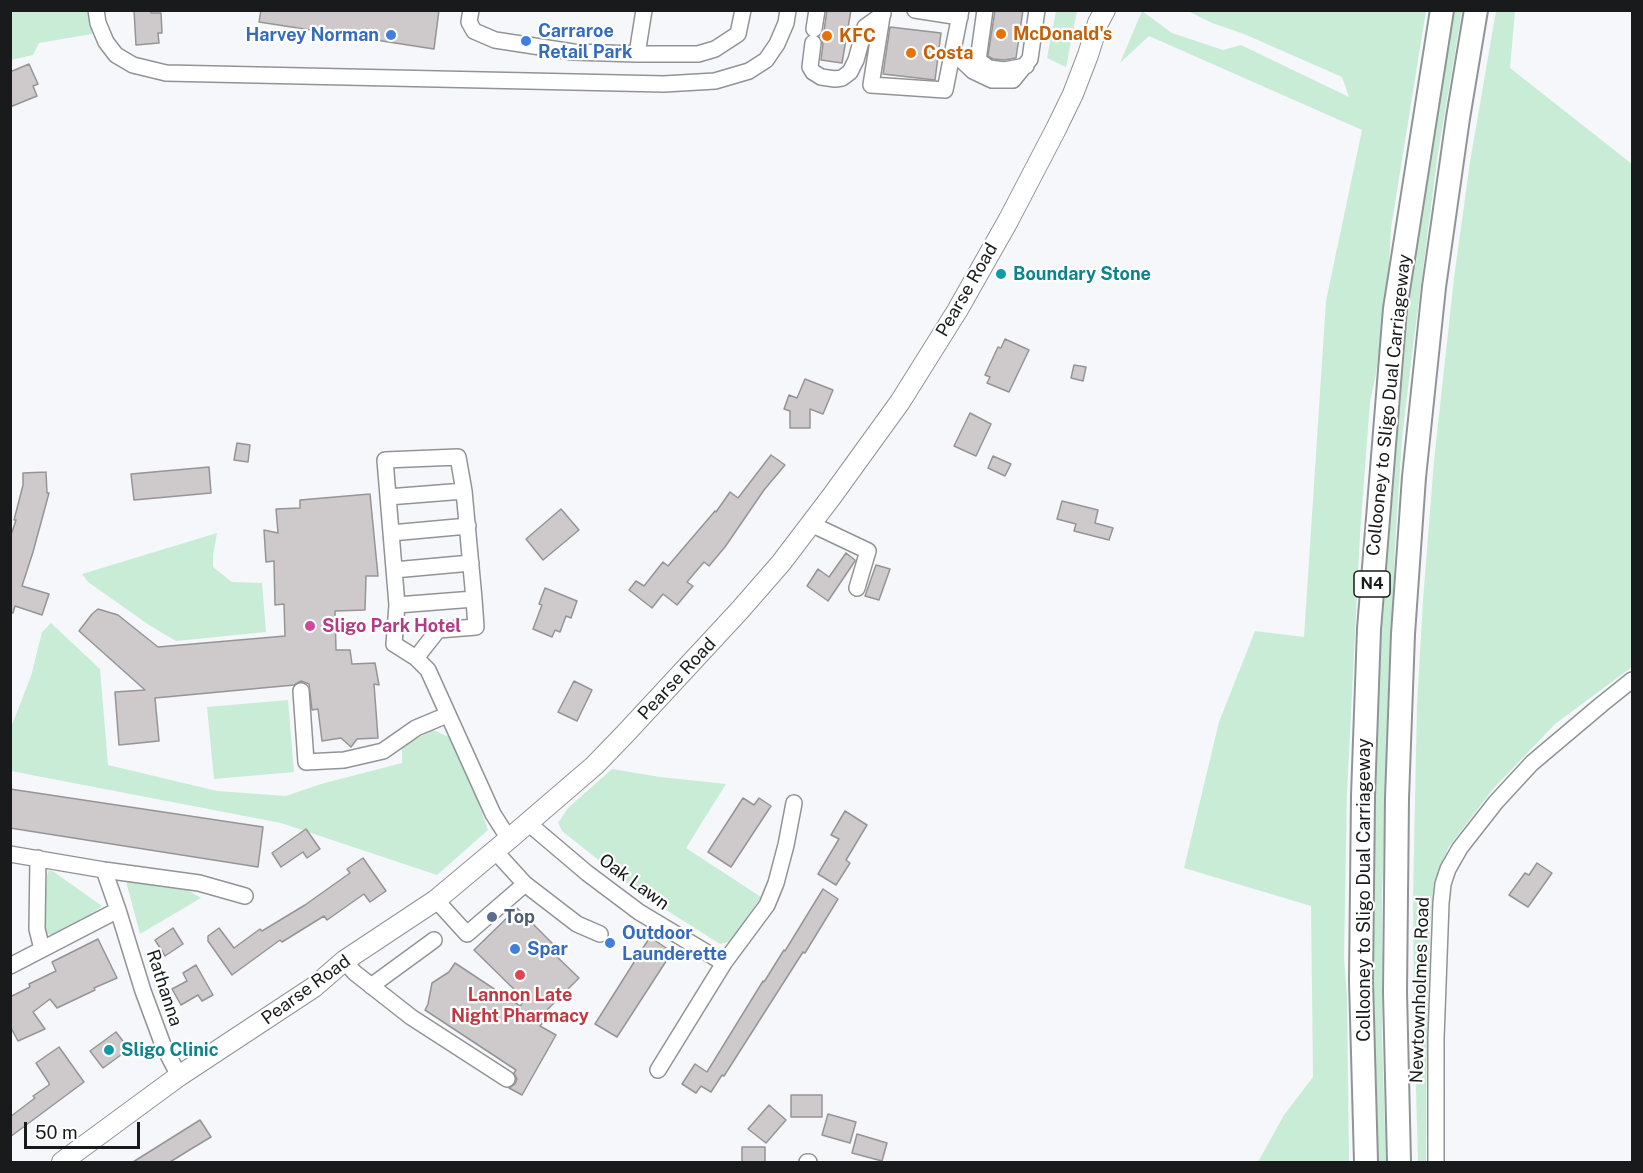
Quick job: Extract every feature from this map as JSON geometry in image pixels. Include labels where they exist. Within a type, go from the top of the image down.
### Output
[{"type":"highway","name":"Collooney to Sligo Dual Carriageway","points":[[1366,1162],[1361,981],[1363,796],[1369,629],[1395,309],[1442,10]]},
{"type":"highway","name":"Collooney to Sligo Dual Carriageway","points":[[1400,1162],[1395,992],[1397,798],[1403,634],[1414,477],[1434,287],[1476,10]]},
{"type":"main road","name":"Pearse Road","points":[[62,1162],[179,1076],[314,987],[344,961],[436,900],[595,765],[740,610],[781,563],[900,402],[962,301],[1008,221],[1073,94],[1100,15]]},
{"type":"street","points":[[96,10],[98,23],[106,42],[116,55],[133,66],[166,73],[664,84],[715,81],[749,71],[766,60],[777,44],[786,23],[788,10]]},
{"type":"street","points":[[637,54],[644,10]]},
{"type":"street","points":[[470,16],[474,31],[495,40],[573,52],[698,54],[715,49],[738,34],[743,10]]},
{"type":"street","points":[[817,10],[810,67],[821,77],[835,79],[842,78],[850,72],[865,27],[883,12]]},
{"type":"street","points":[[883,12],[871,85],[945,90],[961,14],[915,10]]},
{"type":"street","points":[[985,10],[978,60],[989,68],[1004,70],[1026,66]]},
{"type":"street","points":[[953,52],[973,71],[992,80],[1013,80],[1030,59],[1037,10]]},
{"type":"street","points":[[416,658],[438,630],[476,627],[468,526],[458,457],[385,460],[397,606],[394,644],[416,658],[428,670],[493,814],[502,845],[525,884],[577,924],[600,934]]},
{"type":"street","points":[[388,497],[464,491]]},
{"type":"street","points":[[810,524],[868,551],[856,588]]},
{"type":"street","points":[[391,533],[468,526]]},
{"type":"street","points":[[394,570],[471,563]]},
{"type":"street","points":[[397,606],[474,599]]},
{"type":"street","name":"Newtownholmes Road","points":[[1436,1162],[1436,1038],[1441,903],[1443,884],[1448,870],[1460,848],[1496,802],[1532,763],[1632,680]]},
{"type":"street","points":[[301,691],[306,762],[344,760],[383,751],[416,728],[447,715]]},
{"type":"street","points":[[658,1070],[724,963],[767,905],[784,854],[794,803]]},
{"type":"street","name":"Oak Lawn","points":[[528,823],[587,873],[639,912],[724,963]]},
{"type":"street","points":[[10,854],[199,883],[245,896]]},
{"type":"street","points":[[38,858],[37,929],[42,949]]},
{"type":"street","name":"Rathanna","points":[[104,870],[143,991],[163,1045],[179,1076]]},
{"type":"street","points":[[436,900],[467,934],[525,884]]},
{"type":"street","points":[[10,966],[118,910]]},
{"type":"street","points":[[371,986],[434,940]]},
{"type":"street","points":[[344,961],[355,973],[411,1017],[507,1079]]},
{"type":"green space","points":[[11,10],[87,11],[92,34],[39,43],[33,55],[11,60]]},
{"type":"green space","points":[[1056,11],[1077,11],[1066,67],[1047,58]]},
{"type":"green space","points":[[1142,11],[1172,33],[1223,50],[1241,45],[1349,97],[1342,77],[1188,11],[1426,11],[1391,228],[1376,374],[1370,402],[1360,534],[1347,793],[1344,958],[1347,996],[1349,1162],[1258,1162],[1284,1115],[1313,1077],[1311,906],[1184,868],[1219,722],[1255,631],[1304,637],[1326,301],[1362,130],[1149,36],[1120,63]]},
{"type":"green space","points":[[1452,11],[1462,11],[1438,153],[1402,439],[1395,546],[1382,893],[1382,1037],[1386,1162],[1374,1162],[1371,882],[1378,656],[1401,357],[1419,215]]},
{"type":"green space","points":[[1496,11],[1515,11],[1510,68],[1632,164],[1632,667],[1555,724],[1493,789],[1448,848],[1434,883],[1427,1020],[1426,1162],[1418,1162],[1413,898],[1417,705],[1423,600],[1434,461],[1454,278],[1470,162]]},
{"type":"green space","points":[[217,533],[213,567],[232,582],[262,583],[266,632],[176,641],[88,582],[82,574]]},
{"type":"green space","points":[[51,623],[100,669],[108,765],[217,791],[286,796],[321,784],[402,763],[402,746],[433,730],[456,740],[488,830],[437,875],[281,823],[11,771],[10,730],[31,676],[42,632]]},
{"type":"green space","points":[[288,700],[294,772],[214,779],[207,707]]},
{"type":"green space","points":[[612,769],[726,784],[686,848],[761,897],[731,941],[720,944],[641,894],[562,831],[558,823],[568,808]]},
{"type":"green space","points":[[49,870],[102,906],[90,915],[51,935],[45,933],[44,926]]},
{"type":"green space","points":[[126,881],[186,889],[201,898],[140,934]]},
{"type":"building","points":[[134,10],[151,10],[151,13],[161,13],[162,33],[158,33],[159,43],[136,45]]},
{"type":"building","name":"Harvey Norman","points":[[261,10],[439,10],[434,49],[259,22]]},
{"type":"building","name":"KFC","points":[[827,10],[851,10],[842,63],[821,60],[823,44],[820,36],[824,31]]},
{"type":"building","name":"McDonald's","points":[[995,10],[1023,10],[1016,58],[1004,60],[988,56]]},
{"type":"building","name":"Costa","points":[[890,27],[941,33],[935,80],[883,74]]},
{"type":"building","points":[[29,64],[38,84],[33,86],[37,96],[10,107],[10,72]]},
{"type":"building","points":[[1005,339],[1029,350],[1009,392],[987,383],[990,377],[985,375],[998,347],[1001,348]]},
{"type":"building","points":[[1074,365],[1086,367],[1083,381],[1071,378]]},
{"type":"building","points":[[805,379],[833,390],[823,414],[810,409],[810,428],[790,428],[790,411],[784,409],[789,395],[797,398]]},
{"type":"building","points":[[970,413],[991,424],[976,456],[954,446]]},
{"type":"building","points":[[237,443],[250,445],[248,462],[234,460]]},
{"type":"building","points":[[771,455],[785,465],[764,490],[725,547],[709,566],[704,562],[687,582],[693,586],[677,605],[663,594],[652,608],[629,590],[636,581],[644,586],[663,562],[668,566],[716,512],[730,492],[738,498]]},
{"type":"building","points":[[993,456],[1011,464],[1005,476],[988,468]]},
{"type":"building","points":[[209,467],[211,493],[134,500],[131,474]]},
{"type":"building","points":[[46,472],[47,493],[49,493],[22,586],[49,594],[42,615],[15,606],[13,613],[10,612],[10,538],[23,485],[23,473]]},
{"type":"building","name":"Sligo Park Hotel","points":[[370,494],[378,576],[366,576],[365,610],[335,611],[336,650],[350,650],[352,664],[375,663],[379,685],[374,684],[378,738],[357,739],[351,747],[341,738],[322,741],[318,709],[312,710],[309,684],[301,681],[294,685],[155,698],[159,741],[119,745],[115,692],[145,690],[79,631],[92,614],[98,609],[118,615],[158,647],[285,636],[284,604],[275,605],[274,561],[266,562],[264,530],[278,533],[276,509],[300,508],[300,500]]},
{"type":"building","points":[[1062,501],[1098,510],[1095,523],[1113,528],[1109,540],[1074,531],[1076,524],[1057,519]]},
{"type":"building","points":[[561,509],[579,530],[543,560],[526,539]]},
{"type":"building","points":[[846,553],[855,561],[828,601],[807,586],[818,569],[829,577]]},
{"type":"building","points":[[876,565],[890,569],[879,600],[865,596]]},
{"type":"building","points":[[545,588],[577,601],[571,618],[566,616],[560,632],[555,630],[552,637],[533,629],[542,605],[539,604]]},
{"type":"building","points":[[574,681],[592,690],[577,721],[558,712]]},
{"type":"building","points":[[10,789],[263,827],[258,867],[10,828]]},
{"type":"building","points":[[743,798],[754,805],[759,798],[771,806],[731,867],[708,852]]},
{"type":"building","points":[[845,811],[867,825],[846,860],[850,863],[836,885],[818,874],[839,839],[831,835]]},
{"type":"building","points":[[306,829],[320,849],[307,858],[303,852],[281,867],[272,853]]},
{"type":"building","points":[[363,858],[386,891],[370,902],[364,894],[327,920],[324,916],[282,942],[280,940],[232,975],[208,941],[208,936],[219,928],[234,948],[260,929],[262,931],[305,905],[350,873],[347,869]]},
{"type":"building","points":[[1537,863],[1552,873],[1528,907],[1509,895],[1525,873],[1529,875]]},
{"type":"building","points":[[823,889],[838,899],[724,1076],[722,1075],[711,1092],[701,1086],[696,1093],[682,1084],[695,1064],[707,1072]]},
{"type":"building","points":[[517,908],[556,947],[551,951],[579,978],[539,1018],[544,1021],[540,1026],[556,1035],[522,1095],[509,1088],[515,1084],[517,1079],[514,1073],[516,1070],[425,1010],[432,983],[449,972],[455,963],[520,1006],[525,1000],[474,950]]},
{"type":"building","points":[[173,928],[183,944],[165,956],[155,940]]},
{"type":"building","points":[[650,937],[672,952],[617,1037],[595,1024]]},
{"type":"building","points":[[98,939],[117,978],[57,1008],[50,999],[33,1012],[45,1029],[18,1041],[10,1026],[10,997],[30,987],[29,984],[56,971],[52,962]]},
{"type":"building","points":[[196,965],[213,995],[202,1001],[198,995],[181,1005],[172,989],[187,981],[183,973]]},
{"type":"building","name":"Sligo Clinic","points":[[116,1032],[129,1049],[103,1068],[90,1051]]},
{"type":"building","points":[[59,1047],[84,1082],[10,1137],[10,1117],[49,1085],[36,1063]]},
{"type":"building","points":[[791,1095],[822,1095],[822,1117],[791,1117]]},
{"type":"building","points":[[769,1105],[786,1120],[766,1143],[748,1129]]},
{"type":"building","points":[[828,1114],[856,1122],[850,1143],[822,1135]]},
{"type":"building","points":[[200,1120],[211,1137],[170,1162],[133,1162]]},
{"type":"building","points":[[857,1134],[887,1143],[882,1161],[852,1153]]},
{"type":"building","points":[[742,1147],[765,1147],[765,1162],[742,1162]]},
{"type":"place","name":"McDonald's","points":[[1001,34]]},
{"type":"place","name":"Harvey Norman","points":[[391,35]]},
{"type":"place","name":"KFC","points":[[827,36]]},
{"type":"place","name":"Carraroe Retail Park","points":[[526,41]]},
{"type":"place","name":"Costa","points":[[911,53]]},
{"type":"place","name":"Boundary Stone","points":[[1001,274]]},
{"type":"place","name":"Sligo Park Hotel","points":[[310,626]]},
{"type":"place","name":"Top","points":[[492,917]]},
{"type":"place","name":"Outdoor Launderette","points":[[610,943]]},
{"type":"place","name":"Spar","points":[[515,949]]},
{"type":"place","name":"Lannon Late Night Pharmacy","points":[[520,975]]},
{"type":"place","name":"Sligo Clinic","points":[[109,1050]]}]
